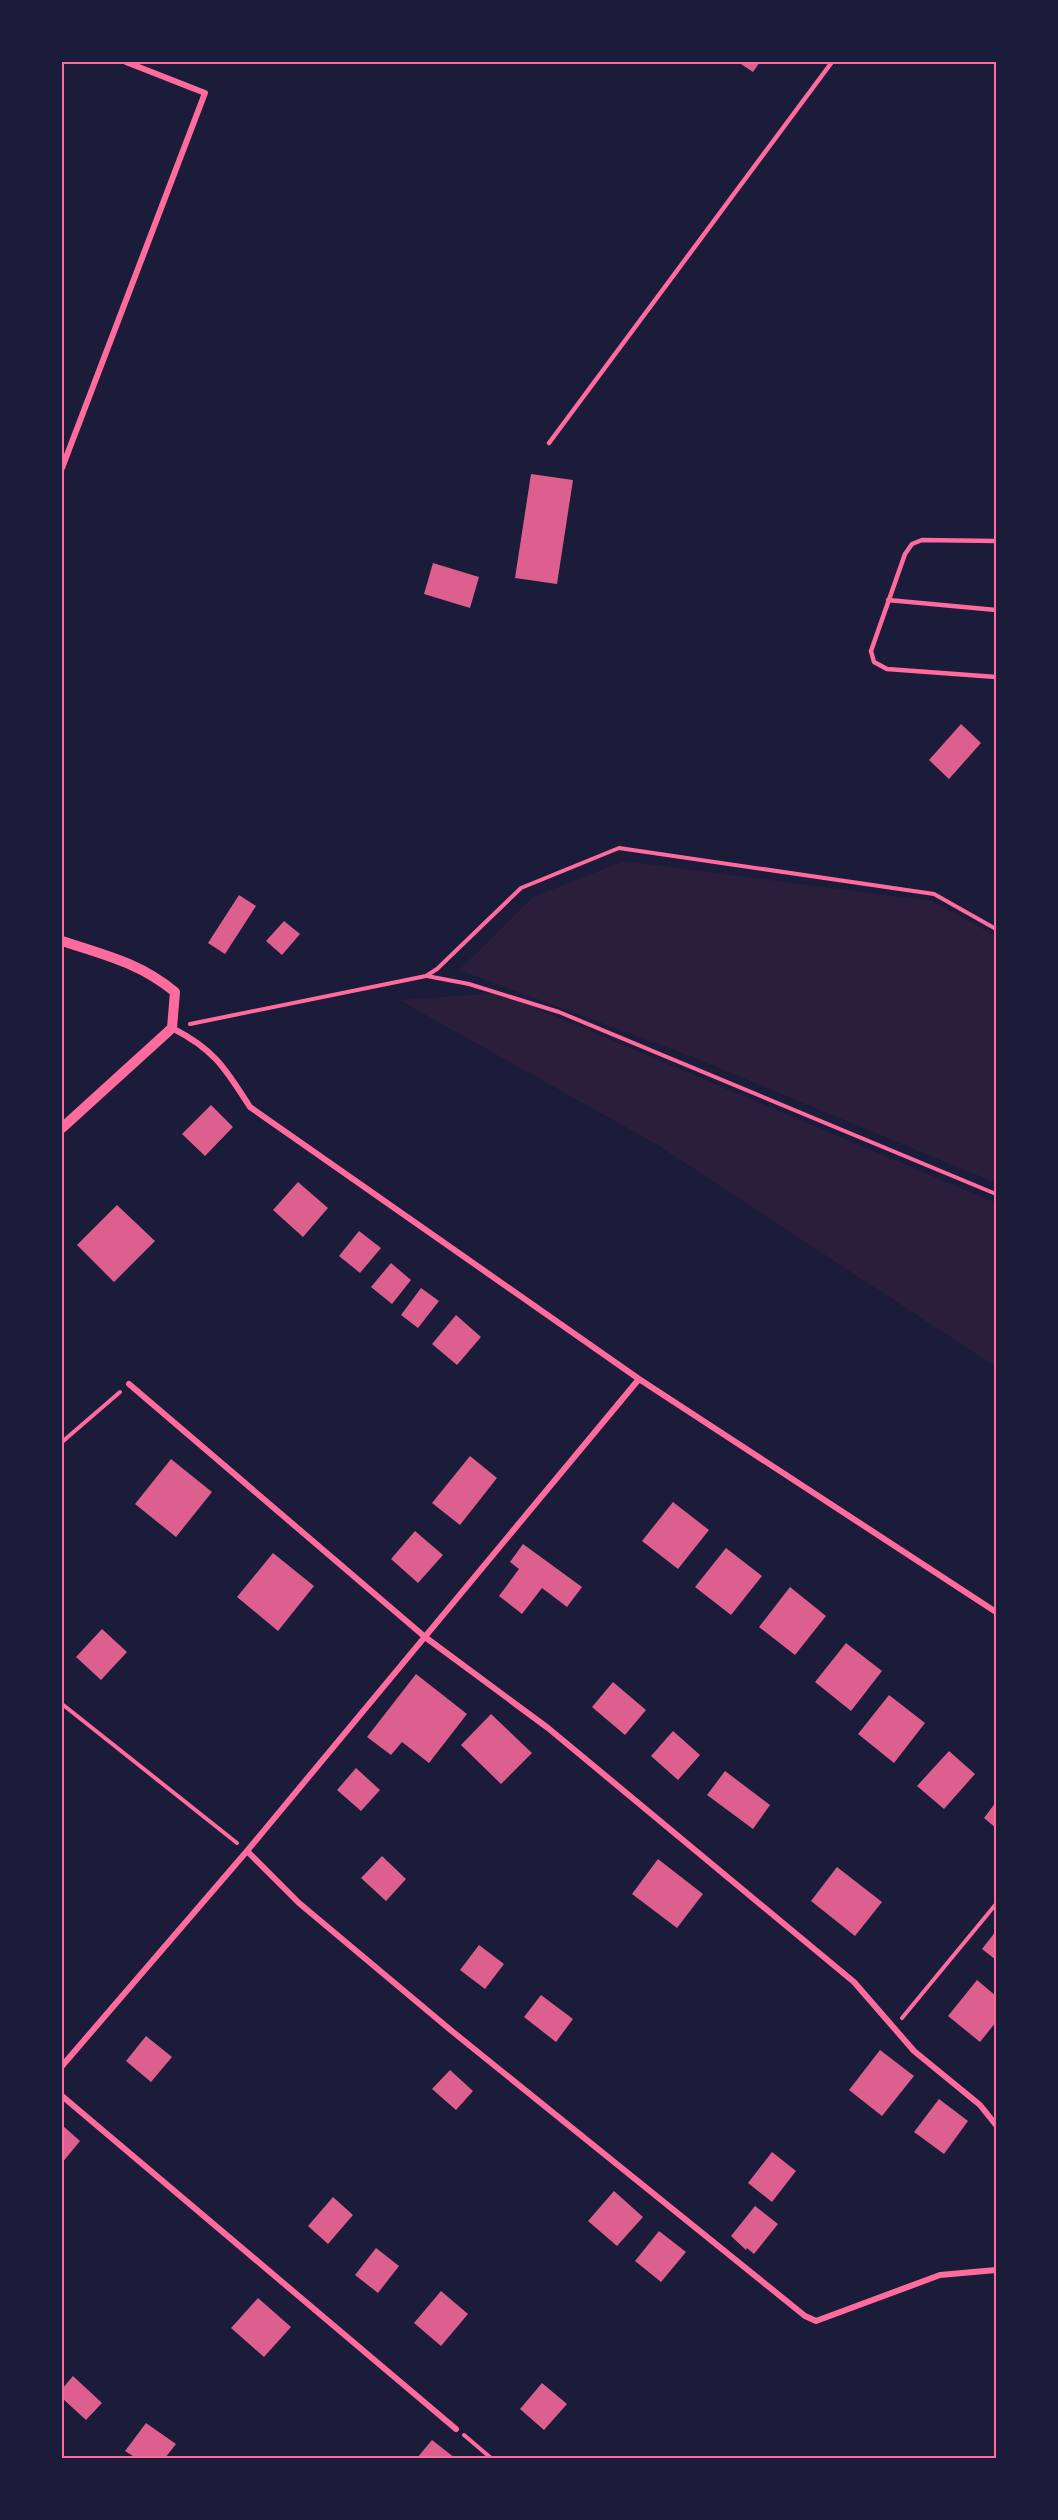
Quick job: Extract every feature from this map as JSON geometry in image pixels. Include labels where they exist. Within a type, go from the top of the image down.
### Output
[{"type":"street","points":[[62,468],[206,93],[126,62]]},
{"type":"street","points":[[62,941],[130,963],[155,975],[175,992],[172,1028],[62,1128]]},
{"type":"street","points":[[172,1028],[194,1040],[223,1064],[250,1107],[639,1379],[996,1612]]},
{"type":"street","points":[[62,2066],[247,1851],[639,1379]]},
{"type":"street","points":[[129,1384],[425,1637],[548,1728],[854,1982],[914,2051],[980,2104],[996,2125]]},
{"type":"street","points":[[247,1851],[299,1903],[453,2032],[804,2316],[816,2320],[940,2275],[996,2270]]},
{"type":"street","points":[[62,2096],[456,2429]]},
{"type":"lane","points":[[549,443],[832,62]]},
{"type":"lane","points":[[996,541],[922,540],[912,544],[905,554],[871,651],[874,662],[887,669],[996,677]]},
{"type":"lane","points":[[888,600],[996,610]]},
{"type":"path","points":[[172,1028],[426,976],[437,969],[521,888],[620,848],[934,894],[996,929]]},
{"type":"path","points":[[426,976],[469,984],[559,1012],[996,1194]]},
{"type":"path","points":[[62,1442],[129,1384]]},
{"type":"path","points":[[62,1704],[247,1851]]},
{"type":"path","points":[[894,2028],[996,1904]]},
{"type":"path","points":[[456,2429],[491,2458]]},
{"type":"shaded area","points":[[624,861],[932,901],[996,936],[996,1183],[690,1056],[459,970],[533,897]]},
{"type":"shaded area","points":[[500,993],[996,1203],[996,1367],[656,1144],[399,1000]]},
{"type":"building","points":[[738,62],[760,62],[753,72]]},
{"type":"building","points":[[531,474],[573,480],[557,584],[515,578]]},
{"type":"building","points":[[433,563],[479,577],[470,608],[424,594]]},
{"type":"building","points":[[961,724],[981,743],[949,779],[929,760]]},
{"type":"building","points":[[239,895],[256,906],[225,954],[208,943]]},
{"type":"building","points":[[284,921],[300,934],[282,955],[266,941]]},
{"type":"building","points":[[211,1105],[233,1127],[205,1156],[182,1134]]},
{"type":"building","points":[[298,1182],[328,1208],[303,1237],[273,1210]]},
{"type":"building","points":[[117,1205],[155,1241],[114,1282],[77,1245]]},
{"type":"building","points":[[359,1231],[381,1248],[360,1273],[339,1256]]},
{"type":"building","points":[[391,1263],[411,1280],[392,1304],[371,1287]]},
{"type":"building","points":[[421,1288],[439,1301],[418,1328],[401,1315]]},
{"type":"building","points":[[456,1315],[481,1337],[457,1365],[432,1344]]},
{"type":"building","points":[[470,1456],[497,1478],[460,1525],[432,1503]]},
{"type":"building","points":[[171,1459],[212,1492],[176,1537],[135,1504]]},
{"type":"building","points":[[673,1502],[709,1530],[678,1569],[642,1541]]},
{"type":"building","points":[[415,1531],[443,1555],[418,1583],[391,1559]]},
{"type":"building","points":[[523,1544],[582,1587],[567,1607],[542,1588],[522,1614],[499,1596],[519,1569],[510,1562]]},
{"type":"building","points":[[726,1548],[762,1576],[731,1615],[695,1587]]},
{"type":"building","points":[[273,1553],[314,1586],[278,1631],[237,1597]]},
{"type":"building","points":[[790,1587],[826,1616],[795,1655],[759,1627]]},
{"type":"building","points":[[102,1629],[127,1652],[101,1680],[76,1657]]},
{"type":"building","points":[[846,1643],[882,1671],[851,1711],[815,1682]]},
{"type":"building","points":[[416,1674],[467,1714],[429,1763],[402,1742],[391,1755],[367,1737]]},
{"type":"building","points":[[613,1682],[646,1710],[625,1735],[592,1707]]},
{"type":"building","points":[[889,1695],[925,1723],[894,1763],[858,1734]]},
{"type":"building","points":[[491,1714],[532,1753],[501,1784],[461,1745]]},
{"type":"building","points":[[673,1731],[700,1755],[678,1780],[651,1756]]},
{"type":"building","points":[[949,1751],[975,1774],[944,1809],[917,1786]]},
{"type":"building","points":[[356,1768],[380,1790],[361,1811],[337,1790]]},
{"type":"building","points":[[725,1771],[770,1805],[753,1829],[707,1795]]},
{"type":"building","points":[[996,1802],[996,1828],[984,1818]]},
{"type":"building","points":[[382,1856],[406,1879],[386,1901],[361,1878]]},
{"type":"building","points":[[658,1859],[703,1894],[677,1928],[632,1894]]},
{"type":"building","points":[[837,1867],[882,1902],[855,1936],[811,1901]]},
{"type":"building","points":[[996,1931],[996,1960],[982,1949]]},
{"type":"building","points":[[479,1945],[504,1964],[485,1989],[460,1970]]},
{"type":"building","points":[[977,1980],[996,1996],[996,2022],[980,2042],[948,2016]]},
{"type":"building","points":[[541,1995],[573,2019],[556,2042],[524,2017]]},
{"type":"building","points":[[146,2036],[172,2057],[151,2082],[126,2061]]},
{"type":"building","points":[[880,2050],[914,2076],[882,2116],[849,2090]]},
{"type":"building","points":[[450,2070],[473,2091],[456,2110],[432,2089]]},
{"type":"building","points":[[939,2099],[968,2121],[944,2154],[914,2132]]},
{"type":"building","points":[[62,2125],[80,2141],[62,2163]]},
{"type":"building","points":[[772,2152],[796,2171],[772,2202],[748,2183]]},
{"type":"building","points":[[614,2191],[643,2217],[617,2246],[588,2221]]},
{"type":"building","points":[[333,2197],[353,2215],[328,2244],[308,2226]]},
{"type":"building","points":[[755,2206],[778,2224],[754,2254],[731,2236]]},
{"type":"building","points":[[659,2231],[686,2252],[661,2282],[635,2261]]},
{"type":"building","points":[[376,2248],[399,2266],[378,2293],[355,2275]]},
{"type":"building","points":[[441,2291],[468,2314],[441,2346],[414,2323]]},
{"type":"building","points":[[258,2298],[291,2327],[264,2357],[231,2328]]},
{"type":"building","points":[[73,2376],[102,2403],[86,2420],[62,2398],[62,2389]]},
{"type":"building","points":[[542,2383],[567,2404],[544,2430],[520,2409]]},
{"type":"building","points":[[146,2423],[176,2444],[165,2458],[136,2458],[125,2451]]},
{"type":"building","points":[[432,2440],[455,2458],[417,2458]]}]
